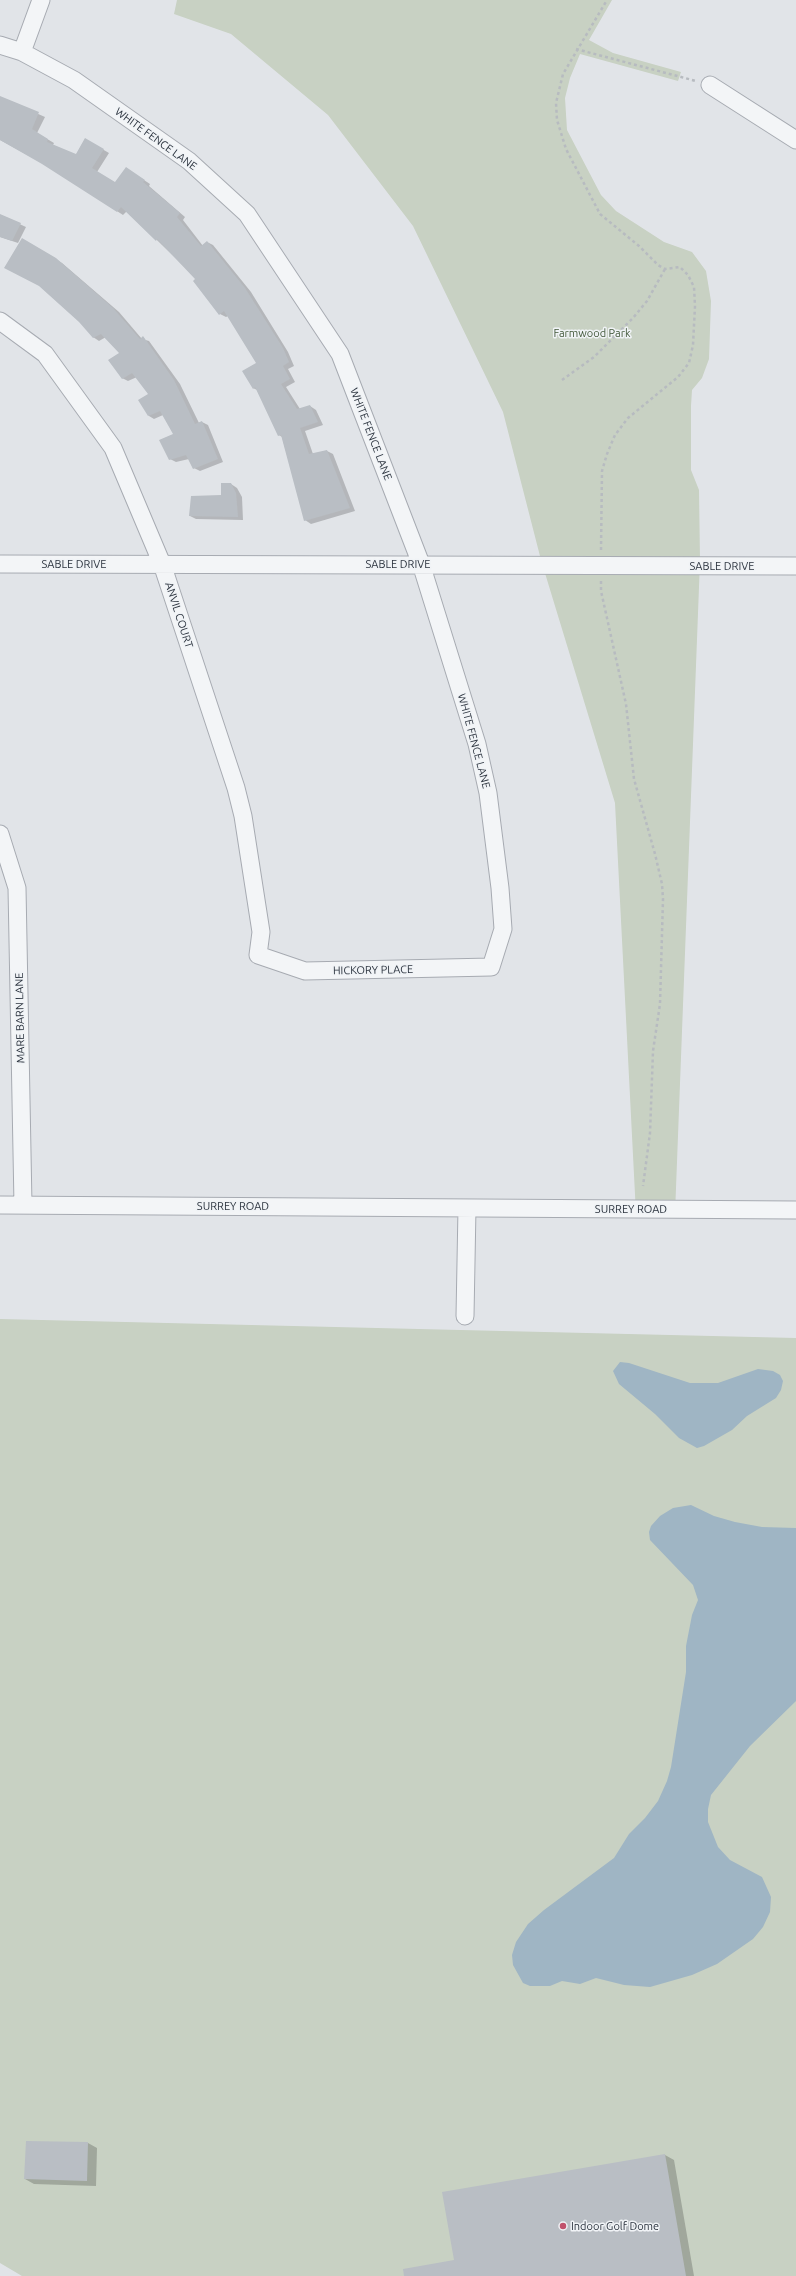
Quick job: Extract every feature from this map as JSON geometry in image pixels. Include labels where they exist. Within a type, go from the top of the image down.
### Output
[{"type":"street","points":[[22,52],[41,0]]},
{"type":"street","name":"WHITE FENCE LANE","points":[[0,45],[22,52],[74,80],[189,161],[247,214],[340,354],[421,564],[476,744],[488,793],[500,888],[503,929],[491,967]]},
{"type":"street","points":[[710,85],[796,140]]},
{"type":"street","name":"ANVIL COURT","points":[[0,321],[45,354],[113,448],[162,564],[242,809],[261,932],[258,955]]},
{"type":"street","name":"SABLE DRIVE","points":[[0,564],[796,566]]},
{"type":"street","name":"MARE BARN LANE","points":[[0,834],[17,888],[23,1205]]},
{"type":"street","name":"HICKORY PLACE","points":[[258,955],[306,971],[491,967]]},
{"type":"street","name":"SURREY ROAD","points":[[0,1205],[796,1210]]},
{"type":"street","points":[[465,1316],[467,1208]]},
{"type":"path","points":[[601,544],[602,471],[614,435],[628,418],[678,377],[689,363],[693,345],[694,287],[688,275],[680,267],[665,269],[658,265],[639,246],[600,214],[566,149],[556,120],[556,103],[563,74],[576,49],[607,0]]},
{"type":"path","points":[[576,49],[710,85]]},
{"type":"path","points":[[562,380],[594,357],[633,318],[646,301],[665,269]]},
{"type":"path","points":[[601,591],[626,704],[634,778],[655,854],[663,891],[660,1004],[653,1051],[650,1133],[643,1186]]},
{"type":"green space","name":"Farmwood Park","points":[[177,0],[612,0],[589,40],[613,53],[681,72],[678,81],[580,54],[570,78],[565,98],[567,130],[601,195],[616,211],[664,242],[692,252],[706,271],[711,301],[709,359],[702,378],[692,390],[691,406],[691,470],[699,490],[700,561],[675,1214],[636,1214],[615,803],[541,560],[503,412],[413,226],[328,115],[231,34],[174,14]]},
{"type":"green space","points":[[0,1319],[796,1338],[796,2276],[22,2276],[0,2263]]},
{"type":"water","points":[[620,1362],[629,1363],[690,1383],[718,1383],[758,1369],[773,1371],[780,1375],[783,1381],[781,1390],[776,1398],[747,1416],[732,1430],[704,1446],[697,1448],[679,1438],[655,1414],[619,1384],[613,1371]]},
{"type":"water","points":[[691,1505],[714,1516],[735,1522],[762,1527],[796,1528],[796,1701],[750,1746],[711,1795],[708,1809],[708,1822],[718,1847],[730,1860],[762,1877],[771,1897],[770,1912],[763,1927],[753,1939],[717,1964],[692,1975],[650,1987],[624,1985],[596,1978],[580,1984],[562,1981],[550,1986],[530,1986],[523,1983],[513,1965],[512,1955],[516,1942],[528,1924],[544,1910],[614,1858],[629,1834],[645,1818],[658,1801],[667,1781],[671,1767],[686,1672],[686,1646],[692,1615],[698,1600],[693,1585],[650,1540],[649,1532],[651,1526],[660,1516],[673,1508]]},
{"type":"building","points":[[0,96],[39,112],[32,129],[48,139],[47,142],[76,154],[85,138],[104,149],[92,168],[115,182],[126,167],[145,180],[143,182],[180,213],[177,217],[201,246],[207,241],[245,288],[283,348],[289,362],[283,366],[290,379],[281,384],[297,409],[310,405],[318,422],[300,428],[309,454],[327,450],[350,508],[304,521],[281,435],[278,436],[255,387],[253,389],[242,371],[256,363],[224,311],[219,315],[193,281],[195,279],[157,239],[156,241],[121,207],[117,212],[42,164],[0,140]]},
{"type":"building","points":[[0,214],[21,223],[12,241],[0,237]]},
{"type":"building","points":[[22,238],[56,258],[113,308],[140,339],[143,336],[174,380],[195,424],[202,421],[218,459],[193,469],[186,455],[169,460],[159,440],[173,434],[160,411],[148,416],[138,400],[148,394],[132,373],[122,379],[108,360],[119,353],[101,334],[93,338],[79,322],[39,286],[4,268]]},
{"type":"building","points":[[221,483],[231,483],[236,493],[238,517],[189,516],[191,496],[221,495]]},
{"type":"building","points":[[26,2141],[88,2142],[87,2181],[24,2179]]},
{"type":"building","name":"Indoor Golf Dome","points":[[665,2154],[686,2276],[404,2276],[403,2269],[454,2260],[442,2192]]},
{"type":"place","name":"Indoor Golf Dome","points":[[563,2226]]}]
